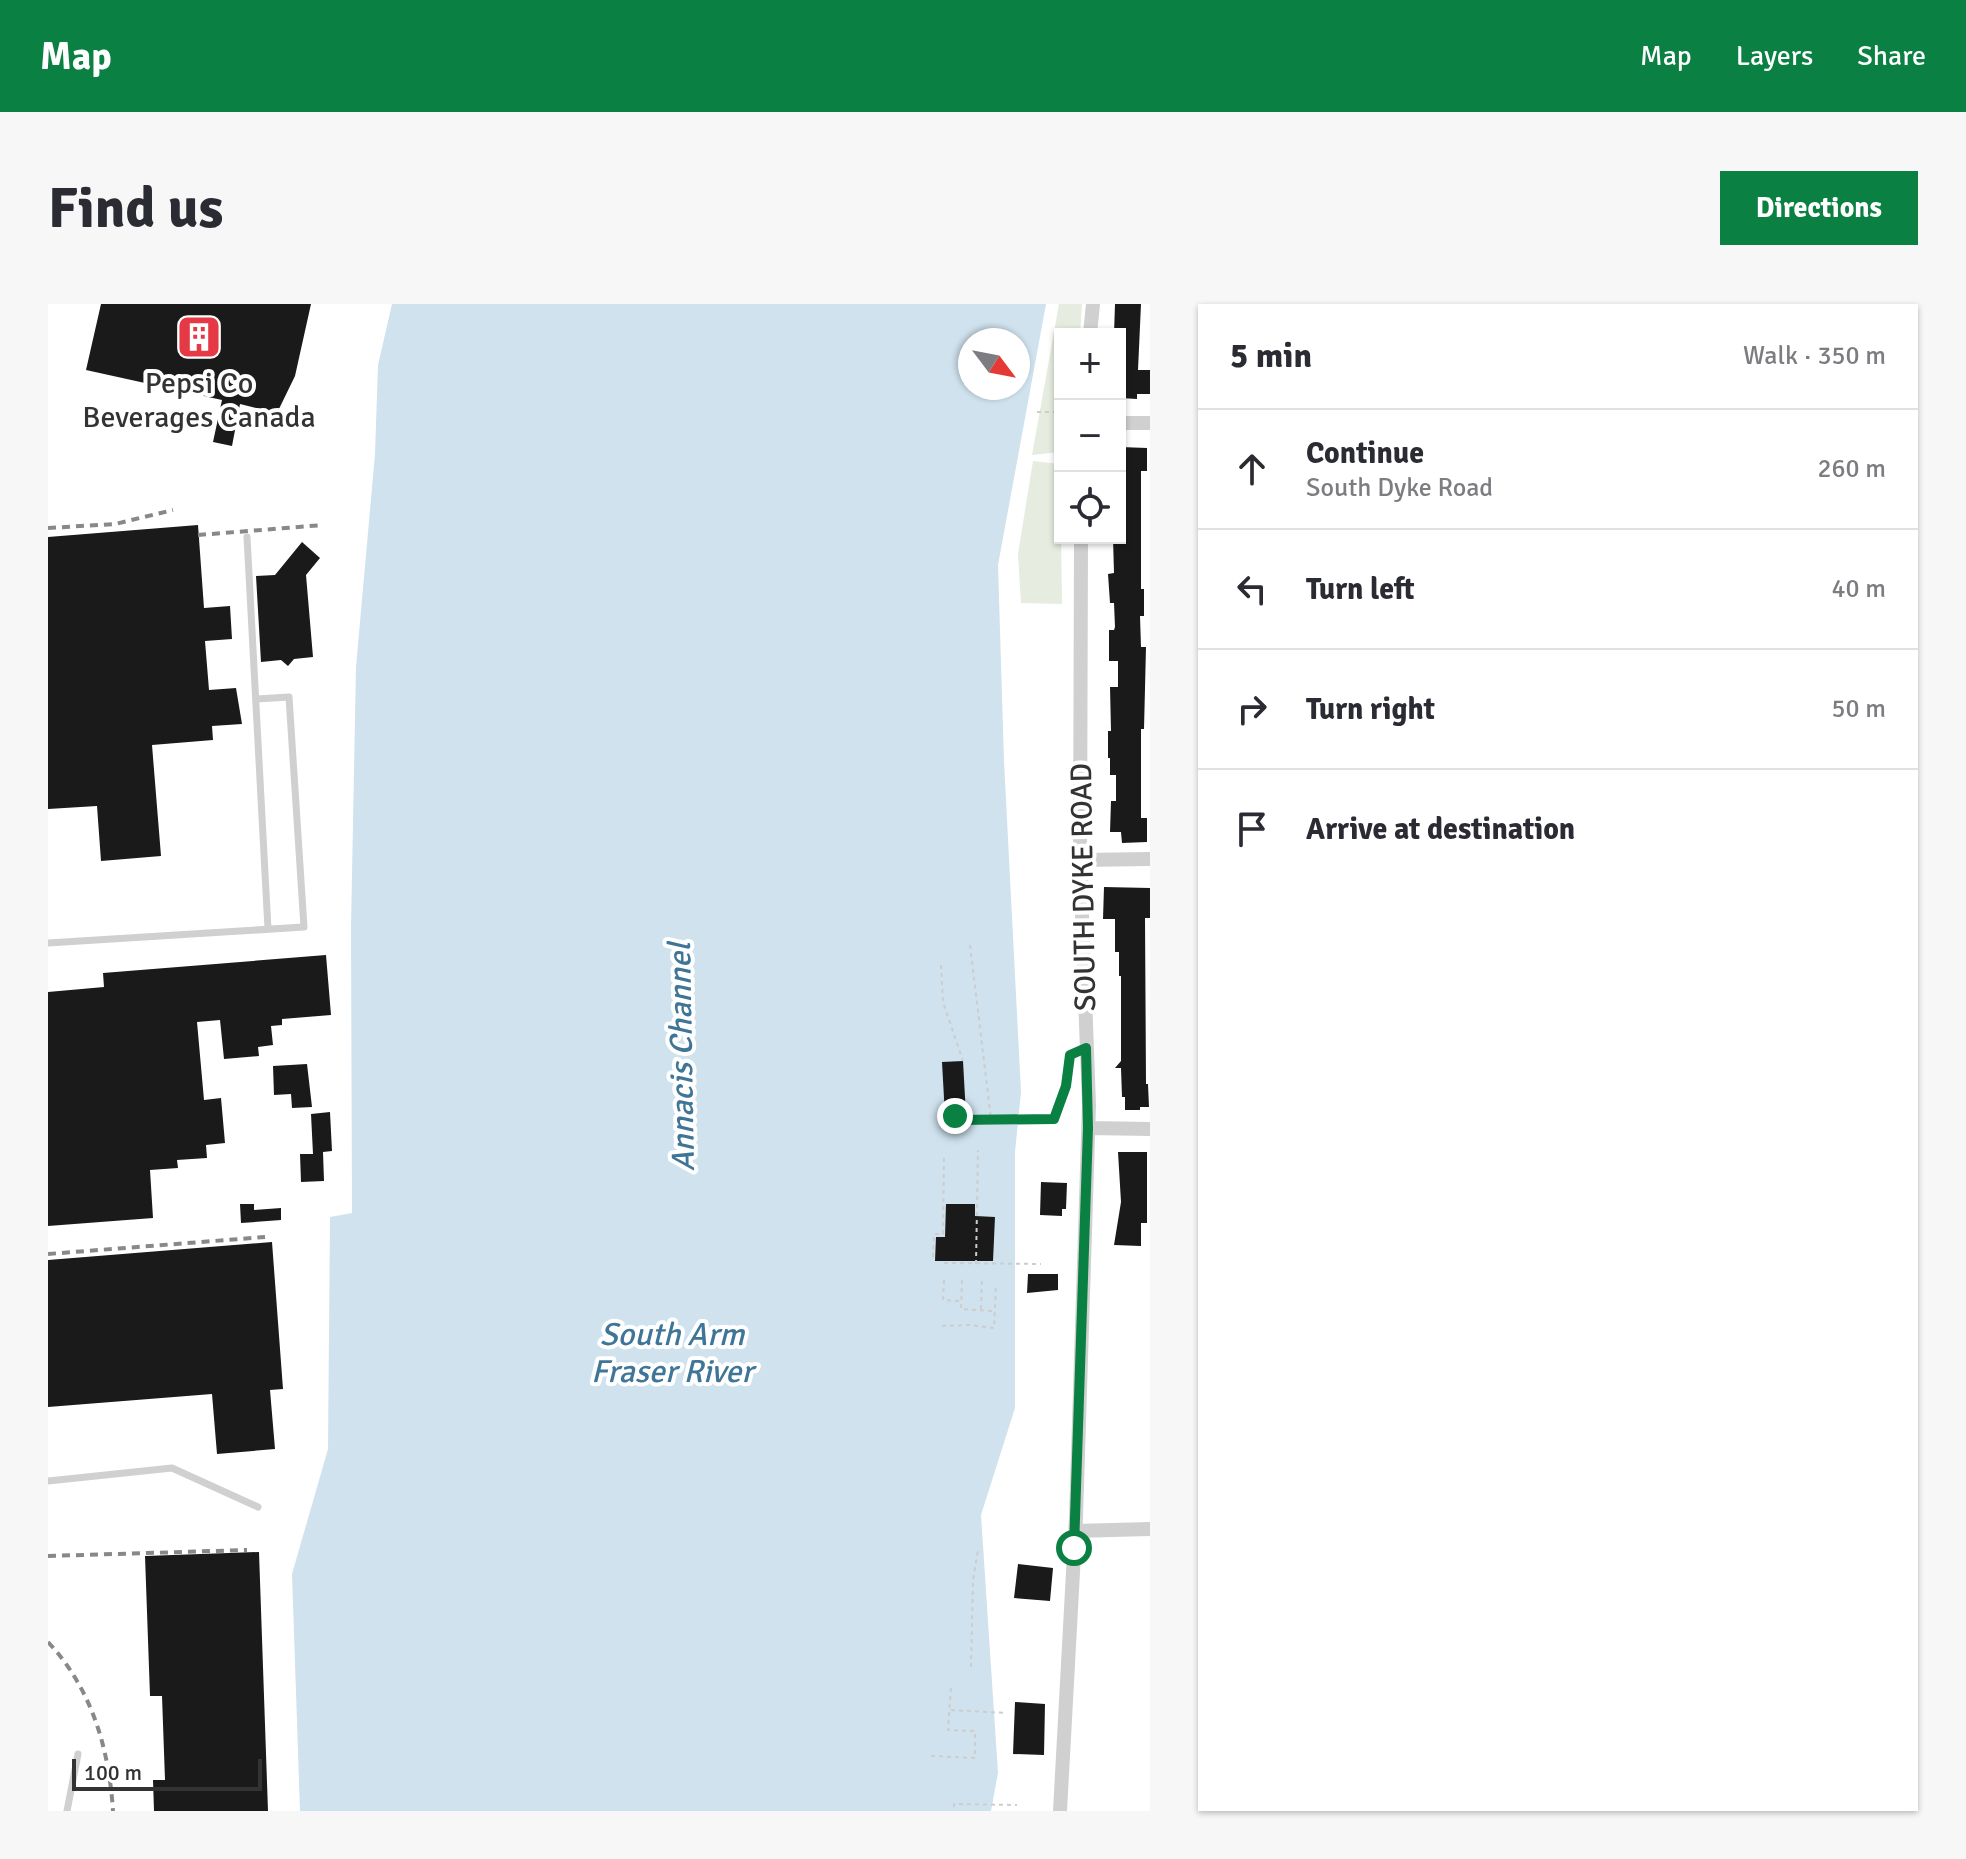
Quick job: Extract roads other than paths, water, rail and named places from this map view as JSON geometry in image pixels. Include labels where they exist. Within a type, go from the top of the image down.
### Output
[{"type":"street","points":[[1091,328],[1093,304]]},
{"type":"street","points":[[1126,423],[1150,423]]},
{"type":"street","name":"SOUTH DYKE ROAD","points":[[1060,1811],[1075,1531],[1088,1128],[1080,860],[1081,544]]},
{"type":"street","points":[[1080,860],[1150,859]]},
{"type":"street","points":[[1088,1128],[1150,1129]]},
{"type":"street","points":[[1075,1531],[1150,1529]]},
{"type":"lane","points":[[247,537],[268,929]]},
{"type":"lane","points":[[48,943],[304,927],[289,697],[257,699]]},
{"type":"lane","points":[[1054,1119],[1066,1086],[1070,1055],[1086,1048]]},
{"type":"lane","points":[[48,1481],[172,1468],[258,1507]]},
{"type":"lane","points":[[67,1811],[78,1754]]},
{"type":"water","name":"South Arm Fraser River","points":[[392,304],[1046,304],[1030,391],[1030,328],[958,328],[958,400],[1028,400],[998,565],[1004,761],[1021,1092],[1015,1152],[1015,1408],[981,1515],[998,1773],[991,1811],[300,1811],[292,1574],[328,1449],[330,1217],[352,1213],[351,927],[356,667],[375,454],[378,365]]},
{"type":"railway","points":[[48,528],[115,524],[173,510]]},
{"type":"railway","points":[[198,535],[323,525]]},
{"type":"railway","points":[[48,1254],[265,1237]]},
{"type":"railway","points":[[48,1556],[247,1550]]},
{"type":"railway","points":[[48,1642],[76,1680],[96,1721],[107,1765],[113,1811]]},
{"type":"place","name":"Pepsi Co Beverages Canada","points":[[199,337]]},
{"type":"water label","name":"Annacis Channel","points":[[681,1057]]}]
